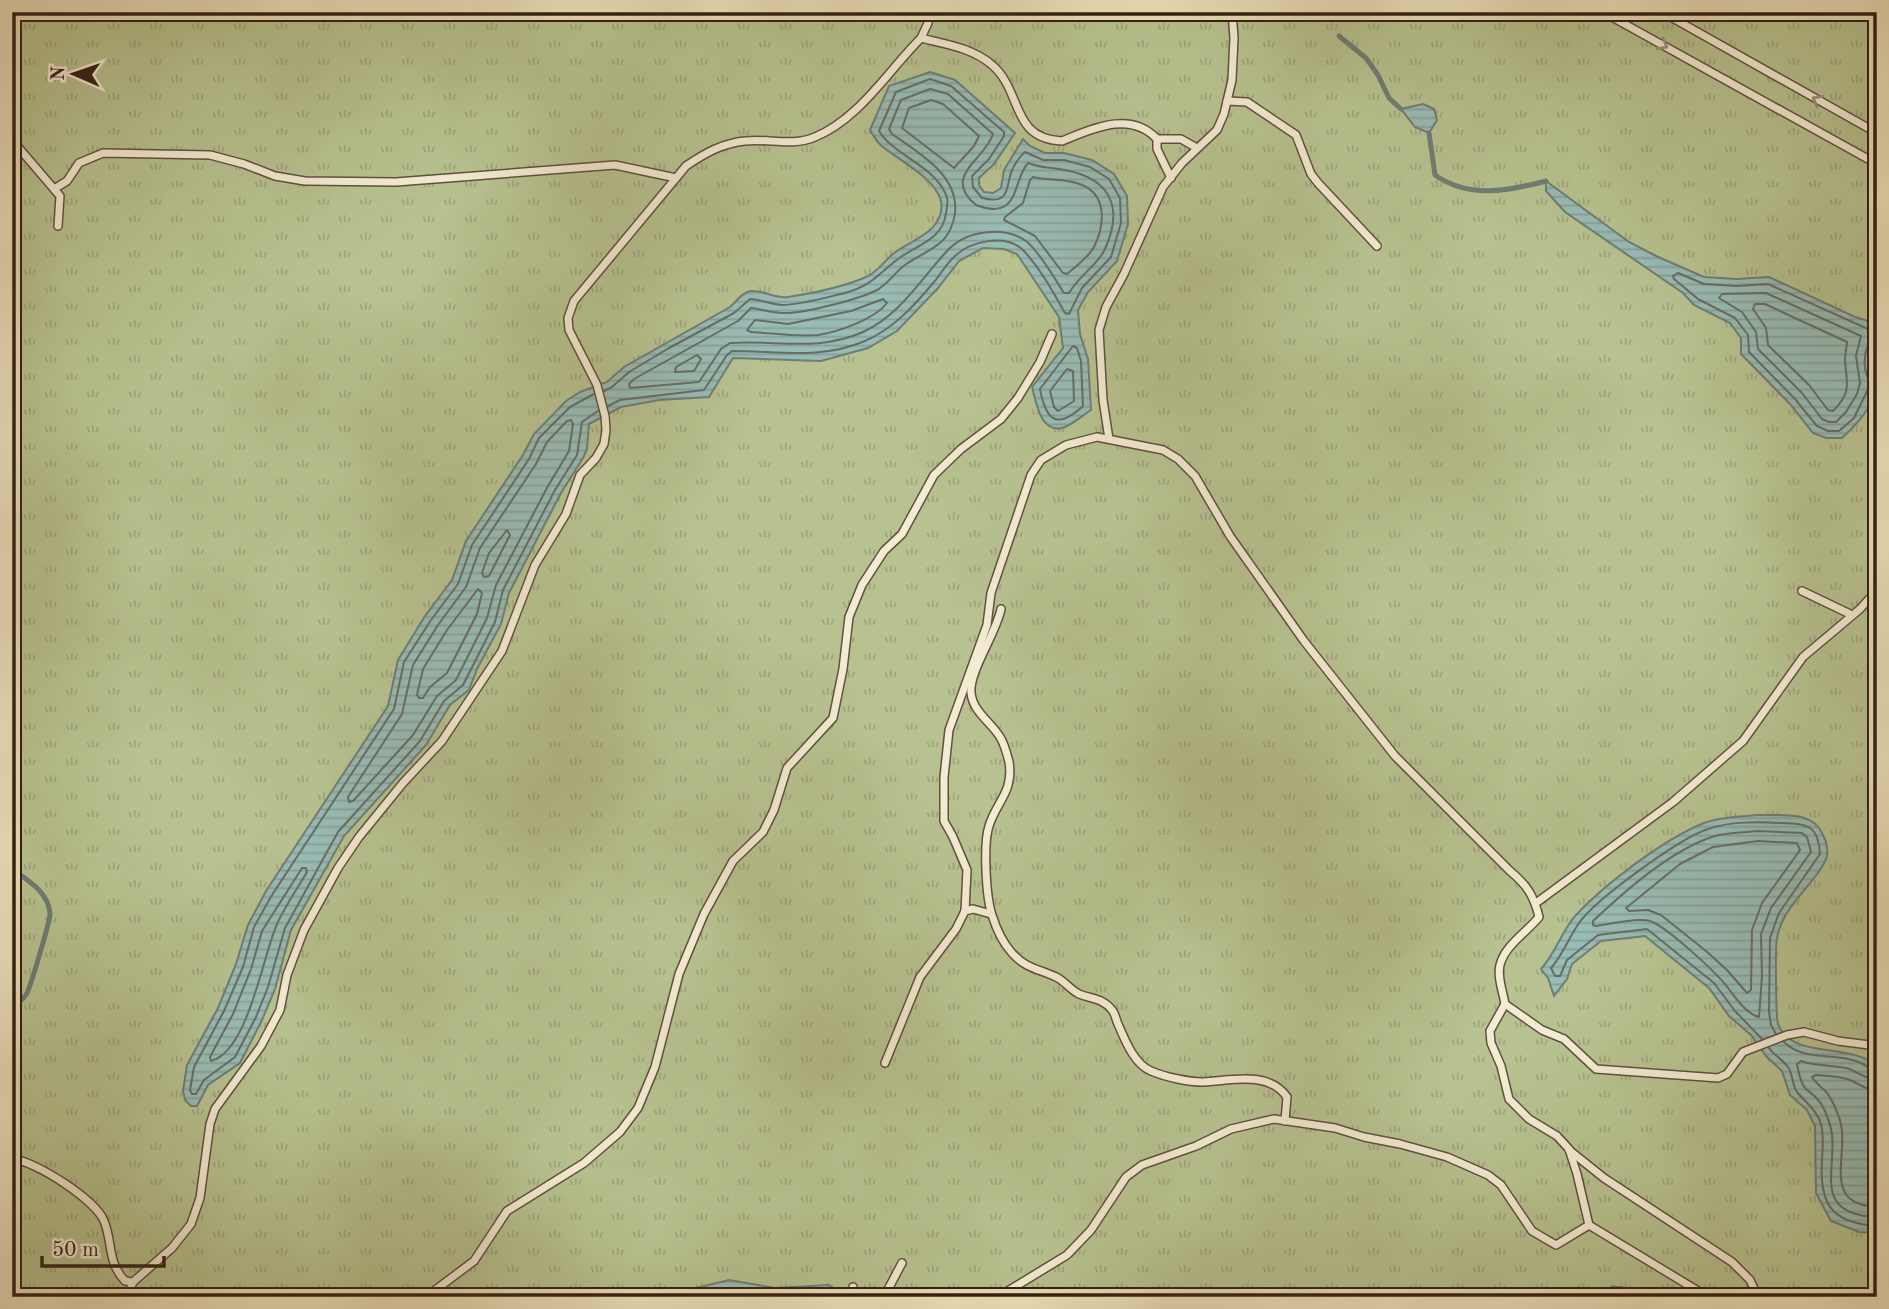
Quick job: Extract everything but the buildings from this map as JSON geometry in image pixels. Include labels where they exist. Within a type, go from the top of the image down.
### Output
[{"type":"lane","points":[[127,1297],[133,1282],[172,1248],[191,1224],[200,1198],[210,1124],[215,1109],[261,1046],[280,1010],[287,975],[304,930],[338,868],[359,837],[403,783],[442,741],[502,651],[535,565],[566,514],[580,475],[596,458],[604,443],[607,430],[597,385],[569,330],[568,318],[574,301],[686,166],[722,146],[746,141],[798,142],[815,137],[840,122],[855,110],[921,38],[930,12]]},
{"type":"lane","points":[[1109,439],[1103,400],[1099,330],[1106,307],[1124,274],[1163,187],[1197,148],[1217,130],[1232,80],[1232,12]]},
{"type":"lane","points":[[1603,12],[1877,164]]},
{"type":"lane","points":[[1662,12],[1877,133]]},
{"type":"lane","points":[[921,38],[962,48],[992,65],[1007,82],[1018,115],[1026,127],[1053,141],[1062,141],[1101,126],[1126,123],[1142,128],[1157,139],[1181,139],[1197,148]]},
{"type":"lane","points":[[1227,101],[1247,102],[1296,135],[1311,174],[1377,246]]},
{"type":"lane","points":[[1157,139],[1157,149],[1171,178]]},
{"type":"lane","points":[[12,140],[60,196],[58,226]]},
{"type":"lane","points":[[54,189],[66,181],[79,163],[103,153],[210,155],[275,176],[305,181],[396,182],[615,165],[676,178]]},
{"type":"lane","points":[[426,1297],[474,1261],[506,1211],[584,1163],[620,1132],[638,1108],[655,1067],[679,974],[704,914],[733,861],[763,832],[775,810],[787,768],[832,718],[843,669],[849,617],[862,585],[884,551],[902,534],[934,475],[961,449],[1001,419],[1018,398],[1040,362],[1052,334]]},
{"type":"lane","points":[[885,1063],[920,977],[956,929],[965,911],[967,870],[944,821],[948,730],[987,625],[991,593],[1031,475],[1041,460],[1066,445],[1097,437],[1163,450],[1178,459],[1195,476],[1230,536],[1304,641],[1395,756],[1527,885],[1536,903],[1539,917],[1530,929],[1513,943],[1500,964],[1499,976],[1505,1004],[1490,1031],[1491,1043],[1501,1066],[1509,1099],[1529,1119],[1557,1136],[1604,1178],[1732,1262],[1750,1280],[1759,1297]]},
{"type":"lane","points":[[1536,903],[1674,802],[1743,741],[1803,657],[1877,590]]},
{"type":"lane","points":[[1802,591],[1852,615]]},
{"type":"lane","points":[[1001,609],[998,624],[974,676],[971,693],[976,708],[1001,738],[1009,763],[1009,785],[1002,803],[989,823],[985,842],[991,914],[1001,937],[1012,953],[1031,969],[1058,978],[1079,994],[1098,999],[1112,1010],[1136,1059],[1149,1070],[1202,1082],[1229,1078],[1255,1080],[1281,1088],[1287,1097],[1285,1121]]},
{"type":"lane","points":[[965,911],[974,909],[991,914]]},
{"type":"lane","points":[[1505,1004],[1542,1030],[1564,1039],[1596,1069],[1717,1079],[1727,1074],[1743,1052],[1787,1035],[1804,1032],[1838,1041],[1877,1046]]},
{"type":"lane","points":[[998,1297],[1067,1255],[1091,1230],[1126,1177],[1142,1165],[1196,1146],[1231,1129],[1274,1119],[1335,1128],[1364,1138],[1424,1150],[1488,1175],[1501,1185],[1532,1231],[1556,1245],[1589,1225]]},
{"type":"lane","points":[[1569,1149],[1589,1225],[1708,1297]]},
{"type":"lane","points":[[12,1159],[22,1159],[42,1170],[90,1203],[103,1218],[109,1248],[119,1275],[125,1281],[133,1282]]},
{"type":"lane","points":[[884,1297],[902,1263]]},
{"type":"lane","points":[[853,1287],[853,1297]]},
{"type":"green space","points":[[12,12],[1877,12],[1877,1297],[12,1297]]},
{"type":"water","points":[[930,72],[955,80],[1015,133],[994,164],[979,178],[979,185],[984,192],[993,193],[1001,188],[1004,170],[1023,139],[1030,146],[1045,153],[1064,153],[1092,160],[1114,174],[1127,196],[1128,224],[1117,261],[1088,292],[1078,310],[1080,334],[1088,359],[1091,410],[1062,428],[1049,426],[1040,415],[1032,387],[1063,348],[1059,317],[1017,254],[1004,249],[983,248],[959,261],[938,288],[897,331],[868,348],[821,361],[733,358],[709,397],[659,400],[621,407],[589,424],[587,449],[583,458],[561,493],[509,593],[501,624],[469,690],[450,705],[426,745],[344,836],[291,930],[275,989],[240,1063],[208,1085],[197,1106],[191,1106],[185,1100],[183,1091],[187,1065],[218,1008],[248,925],[266,891],[388,706],[398,660],[425,616],[452,580],[466,541],[534,434],[566,401],[580,392],[607,382],[624,367],[730,307],[745,293],[756,291],[788,297],[857,281],[874,273],[894,253],[933,227],[941,211],[938,193],[925,178],[881,145],[870,130],[889,86]]},
{"type":"water","points":[[1423,104],[1434,109],[1437,120],[1429,133],[1415,127],[1401,109]]},
{"type":"water","points":[[1546,181],[1629,242],[1656,256],[1704,277],[1769,277],[1872,324],[1877,331],[1872,357],[1875,384],[1872,400],[1864,414],[1842,438],[1826,438],[1813,433],[1790,404],[1741,354],[1741,338],[1730,323],[1694,305],[1683,293],[1565,212],[1546,191]]},
{"type":"water","points":[[1786,815],[1812,821],[1826,843],[1824,863],[1788,911],[1778,933],[1777,1019],[1785,1035],[1796,1043],[1853,1055],[1866,1059],[1877,1067],[1877,1233],[1859,1232],[1831,1221],[1816,1193],[1815,1126],[1807,1110],[1790,1095],[1782,1071],[1766,1056],[1751,1035],[1729,1016],[1709,988],[1645,936],[1601,941],[1572,964],[1567,979],[1554,996],[1548,978],[1541,969],[1576,915],[1636,863],[1704,823],[1723,818]]},
{"type":"water","points":[[729,1280],[775,1288],[829,1285],[838,1297],[658,1297],[679,1288],[696,1288]]},
{"type":"waterway","points":[[1339,36],[1366,58],[1389,98],[1401,109]]},
{"type":"waterway","points":[[1429,133],[1435,175],[1448,183],[1489,191],[1546,181]]},
{"type":"waterway","points":[[12,869],[41,893],[46,899],[50,914],[27,993],[12,1009]]},
{"type":"waterway","points":[[1612,1288],[1623,1289],[1638,1297]]}]
